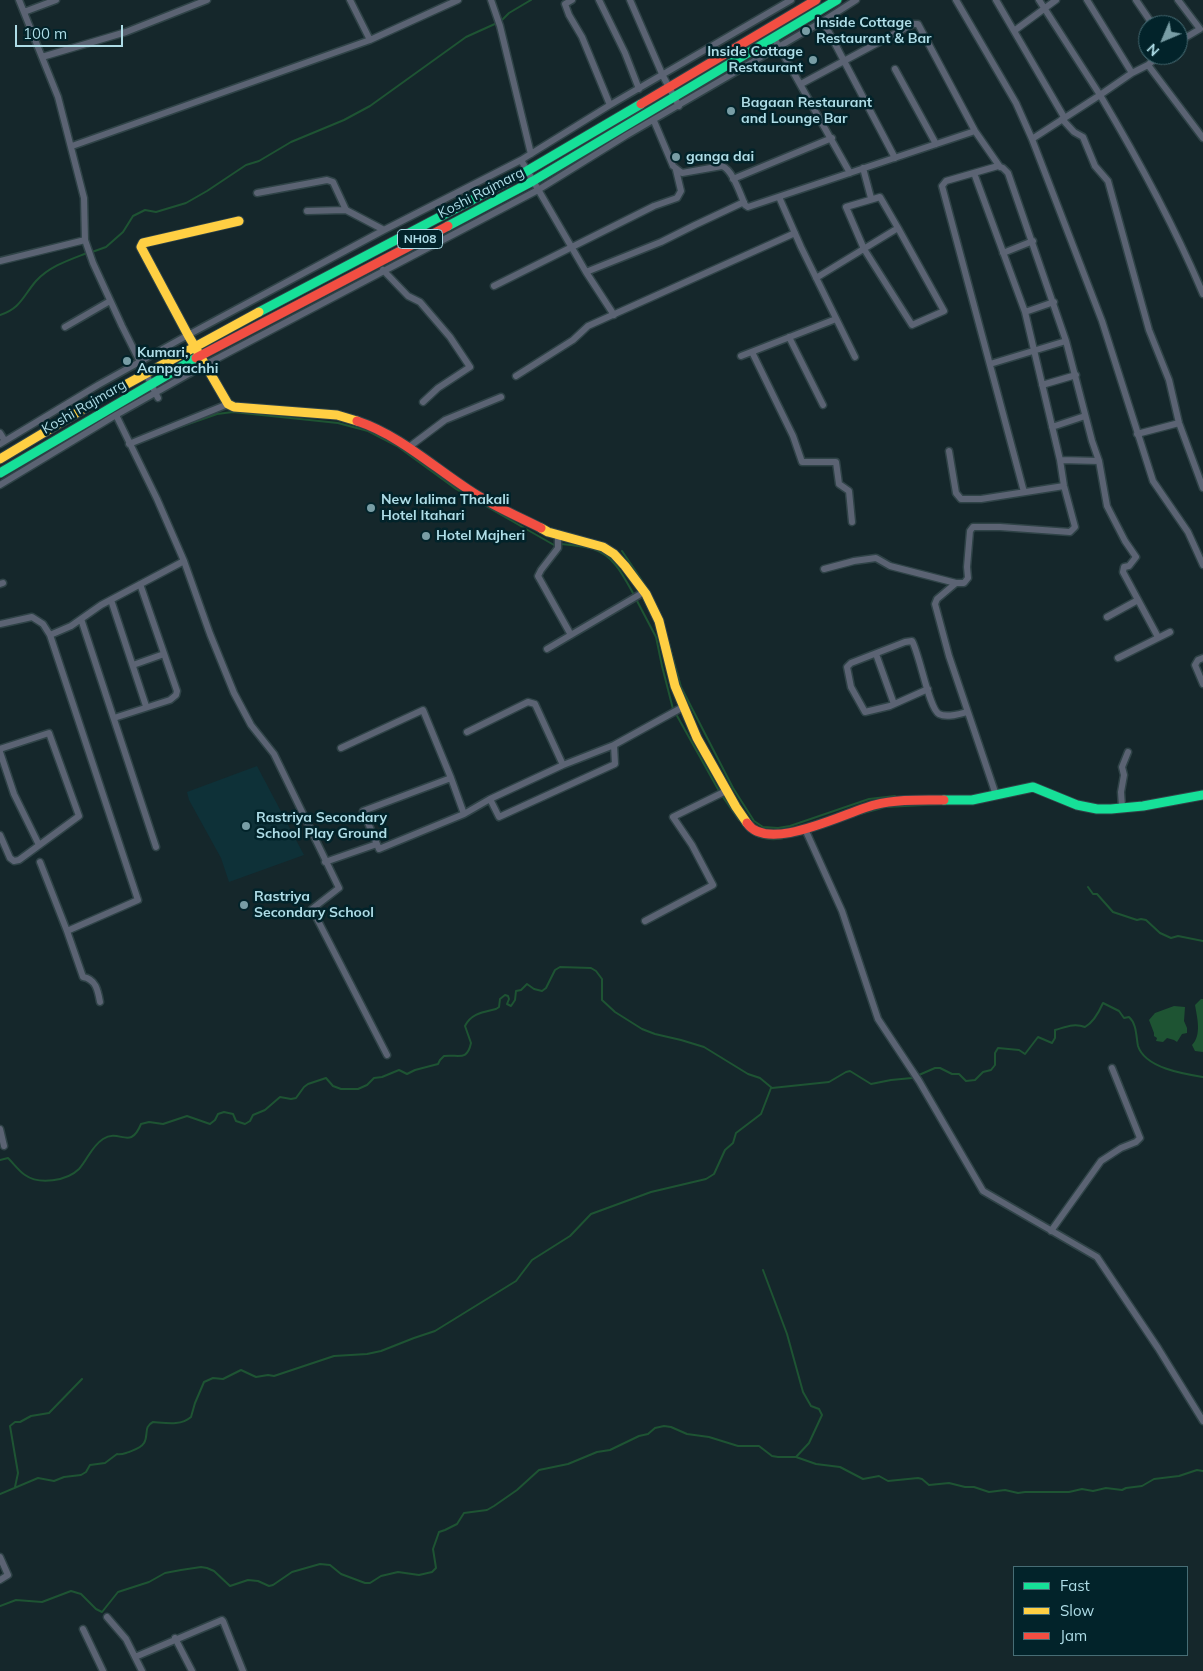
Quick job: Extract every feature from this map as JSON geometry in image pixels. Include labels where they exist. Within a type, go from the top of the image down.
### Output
[{"type":"main road","name":"Koshi Rajmarg","points":[[0,459],[194,346],[527,171],[816,0]]},
{"type":"main road","name":"Koshi Rajmarg","points":[[0,473],[200,356],[533,181],[837,0]]},
{"type":"main road","points":[[239,221],[143,243],[141,247],[194,346],[228,404],[234,407],[337,415],[360,422],[386,433],[409,447],[470,491],[548,532],[603,547],[614,554],[644,592],[659,621],[670,670],[683,707],[697,738],[726,791],[749,826],[766,834],[788,833],[805,829],[873,805],[896,800],[972,800],[1033,787],[1066,802],[1085,807],[1106,809],[1203,795]]},
{"type":"street","points":[[19,0],[58,97],[72,146],[84,198],[85,240],[91,258],[110,301],[157,395]]},
{"type":"street","points":[[24,12],[56,0]]},
{"type":"street","points":[[42,56],[126,32],[207,0]]},
{"type":"street","points":[[351,0],[370,40]]},
{"type":"street","points":[[72,146],[370,40],[458,0]]},
{"type":"street","points":[[491,0],[498,18],[532,154]]},
{"type":"street","points":[[572,0],[565,4],[582,37],[610,105]]},
{"type":"street","points":[[599,0],[625,53],[639,89]]},
{"type":"street","points":[[630,0],[662,76],[679,106]]},
{"type":"street","points":[[0,433],[2,443],[188,335],[384,230],[532,154],[610,105],[791,0]]},
{"type":"street","points":[[0,485],[116,415],[157,395],[206,365],[383,270],[538,190],[627,135],[780,47],[856,0]]},
{"type":"street","points":[[956,0],[1016,103],[1032,139],[1102,321],[1153,482],[1188,532],[1203,565]]},
{"type":"street","points":[[996,0],[1063,118],[1074,132],[1083,137],[1095,166],[1108,181],[1150,330],[1170,380],[1179,423],[1203,488]]},
{"type":"street","points":[[1039,0],[1128,142],[1164,209],[1203,294]]},
{"type":"street","points":[[1014,31],[1056,0]]},
{"type":"street","points":[[1087,0],[1132,73]]},
{"type":"street","points":[[1136,0],[1146,15]]},
{"type":"street","points":[[1178,0],[1202,31],[1188,37]]},
{"type":"street","points":[[823,21],[895,158]]},
{"type":"street","points":[[801,84],[913,24],[918,24],[975,132],[1000,167],[1008,173],[1066,341],[1085,416],[1099,461],[1108,506],[1124,541],[1136,557],[1129,566],[1124,567],[1124,572],[1158,637]]},
{"type":"street","points":[[774,38],[850,173]]},
{"type":"street","points":[[1032,139],[1146,65]]},
{"type":"street","points":[[1149,65],[1203,138]]},
{"type":"street","points":[[894,69],[936,144]]},
{"type":"street","points":[[494,286],[654,206],[677,198],[681,191],[676,170],[654,121]]},
{"type":"street","points":[[676,170],[682,173],[722,166],[728,169],[744,202],[750,207],[975,132]]},
{"type":"street","points":[[733,179],[832,138]]},
{"type":"street","points":[[521,160],[586,272],[614,315]]},
{"type":"street","points":[[1000,167],[946,181],[942,186],[1024,492]]},
{"type":"street","points":[[863,168],[871,198]]},
{"type":"street","points":[[824,569],[854,561],[876,558],[890,566],[956,583],[964,583],[968,578],[970,531],[975,526],[1067,532],[1073,531],[1075,526],[1064,486],[1060,460],[1025,312],[974,173]]},
{"type":"street","points":[[257,193],[327,180],[333,182],[346,210]]},
{"type":"street","points":[[779,197],[855,357]]},
{"type":"street","points":[[880,197],[944,312],[912,325],[864,249],[846,207],[871,198],[880,197]]},
{"type":"street","points":[[586,272],[661,242],[744,202]]},
{"type":"street","points":[[306,210],[346,210],[384,230]]},
{"type":"street","points":[[816,278],[898,228]]},
{"type":"street","points":[[516,376],[574,340],[585,328],[795,233]]},
{"type":"street","points":[[0,261],[85,240]]},
{"type":"street","points":[[1003,253],[1032,241]]},
{"type":"street","points":[[383,270],[408,296],[420,302],[450,337],[470,367],[438,388],[423,402]]},
{"type":"street","points":[[65,327],[110,301]]},
{"type":"street","points":[[1025,312],[1054,302]]},
{"type":"street","points":[[741,356],[836,318]]},
{"type":"street","points":[[789,337],[823,405]]},
{"type":"street","points":[[990,364],[1066,341]]},
{"type":"street","points":[[752,352],[793,436],[802,462],[836,462],[840,484],[849,491],[852,522]]},
{"type":"street","points":[[1042,385],[1076,375]]},
{"type":"street","points":[[409,447],[444,420],[501,398]]},
{"type":"street","points":[[129,444],[228,404]]},
{"type":"street","points":[[116,415],[157,499],[184,561],[210,634],[234,693],[251,725],[274,754],[339,888],[312,909],[387,1055]]},
{"type":"street","points":[[1052,427],[1085,416]]},
{"type":"street","points":[[1138,434],[1179,423]]},
{"type":"street","points":[[949,451],[958,497],[982,499],[1064,486]]},
{"type":"street","points":[[1060,460],[1099,461]]},
{"type":"street","points":[[558,535],[558,548],[538,576],[571,635]]},
{"type":"street","points":[[50,635],[71,626],[111,600],[184,561]]},
{"type":"street","points":[[956,583],[937,599],[935,604],[949,656],[996,795]]},
{"type":"street","points":[[114,718],[146,706],[170,700],[176,695],[177,691],[140,584]]},
{"type":"street","points":[[547,648],[644,592]]},
{"type":"street","points":[[111,600],[146,706]]},
{"type":"street","points":[[1107,617],[1138,600]]},
{"type":"street","points":[[0,624],[32,617],[43,624],[50,635],[138,900],[66,931]]},
{"type":"street","points":[[81,619],[156,847]]},
{"type":"street","points":[[1118,658],[1170,632]]},
{"type":"street","points":[[928,689],[894,704],[865,712],[850,686],[847,667],[905,642],[912,641],[919,656],[928,689],[933,708],[938,714],[943,716],[967,712]]},
{"type":"street","points":[[133,665],[164,654]]},
{"type":"street","points":[[876,654],[894,704]]},
{"type":"street","points":[[1203,658],[1198,660],[1195,665],[1203,684]]},
{"type":"street","points":[[467,732],[528,702],[534,704],[563,766]]},
{"type":"street","points":[[451,778],[363,811],[379,849],[464,814],[490,799],[614,745],[683,707]]},
{"type":"street","points":[[341,748],[423,710],[464,814]]},
{"type":"street","points":[[0,836],[2,846],[10,858],[14,861],[19,860],[79,816],[49,732],[0,751],[14,794],[39,845]]},
{"type":"street","points":[[490,799],[499,817],[615,764],[614,745]]},
{"type":"street","points":[[1122,807],[1121,792],[1124,775],[1122,767],[1128,752]]},
{"type":"street","points":[[645,921],[713,885],[692,845],[673,817],[726,791]]},
{"type":"street","points":[[805,829],[842,911],[878,1019],[917,1078],[983,1191],[1097,1258],[1158,1348],[1203,1421]]},
{"type":"street","points":[[325,862],[377,844]]},
{"type":"street","points":[[40,862],[83,977],[95,983],[100,1002]]},
{"type":"street","points":[[1051,1231],[1101,1161],[1140,1138],[1112,1068]]},
{"type":"street","points":[[0,1129],[4,1146]]},
{"type":"street","points":[[0,1557],[8,1575],[0,1580]]},
{"type":"street","points":[[107,1617],[126,1639],[142,1671]]},
{"type":"street","points":[[135,1657],[175,1638],[222,1620],[243,1671]]},
{"type":"street","points":[[83,1629],[103,1671]]},
{"type":"street","points":[[175,1638],[192,1671]]},
{"type":"shaded area","name":"Rastriya Secondary School Play Ground","points":[[257,766],[304,855],[229,882],[221,858],[189,800],[187,792]]},
{"type":"shaded area","points":[[1203,999],[1203,1052],[1195,1051],[1192,1045],[1198,1031],[1195,1005]]},
{"type":"shaded area","points":[[1174,1006],[1185,1007],[1184,1021],[1187,1033],[1182,1034],[1177,1042],[1167,1038],[1163,1042],[1156,1041],[1157,1038],[1154,1036],[1149,1020],[1155,1013]]},
{"type":"waterway","points":[[501,21],[509,13],[531,0]]},
{"type":"waterway","points":[[92,252],[106,247],[123,232],[133,216],[145,210],[156,212],[186,203],[246,165],[259,161],[291,142],[344,120],[370,106],[466,37],[497,23]]},
{"type":"waterway","points":[[0,315],[13,309],[36,281],[47,271],[87,253]]},
{"type":"waterway","points":[[180,427],[217,414],[233,412],[338,423],[368,431],[397,446],[456,489],[554,545]]},
{"type":"waterway","points":[[561,544],[589,548],[607,556],[618,568],[634,595]]},
{"type":"waterway","points":[[622,551],[649,591]]},
{"type":"waterway","points":[[636,599],[656,637],[673,709]]},
{"type":"waterway","points":[[666,633],[681,687],[733,788],[754,821],[763,827],[778,828],[790,826],[869,799],[895,796]]},
{"type":"waterway","points":[[676,714],[719,791]]},
{"type":"waterway","points":[[723,797],[739,820]]},
{"type":"waterway","points":[[887,807],[942,804]]},
{"type":"waterway","points":[[860,814],[882,808]]},
{"type":"waterway","points":[[811,831],[830,825]]},
{"type":"waterway","points":[[747,829],[751,833],[766,839],[788,837]]},
{"type":"waterway","points":[[1088,887],[1113,912],[1137,920],[1146,920],[1160,933],[1171,938],[1178,936],[1203,941]]},
{"type":"waterway","points":[[0,1160],[8,1158],[21,1172],[31,1178],[45,1181],[60,1179],[79,1169],[95,1146],[103,1139],[109,1136],[129,1138],[137,1132],[141,1124],[149,1122],[163,1124],[187,1116],[210,1124],[218,1114],[224,1112],[233,1114],[236,1121],[245,1124],[250,1121],[253,1115],[265,1110],[280,1097],[296,1098],[308,1084],[326,1078],[333,1086],[341,1089],[358,1089],[367,1085],[374,1078],[399,1070],[407,1074],[438,1064],[444,1056],[461,1056],[467,1053],[471,1043],[465,1026],[471,1018],[499,1007],[500,999],[505,995],[509,999],[507,1004],[511,1006],[515,1000],[516,991],[521,990],[527,984],[534,989],[542,991],[546,988],[555,970],[560,967],[591,968],[602,979],[602,1000],[615,1012],[642,1029],[704,1047],[748,1074],[760,1078],[772,1088],[829,1082],[850,1071],[871,1084],[912,1078],[935,1068],[940,1068],[952,1074],[959,1074],[966,1081],[975,1080],[983,1072],[991,1070],[995,1065],[995,1053],[998,1048],[1019,1050],[1025,1054],[1038,1037],[1052,1043],[1055,1038],[1055,1030],[1074,1025],[1085,1027],[1094,1020],[1103,1003],[1119,1011],[1124,1018],[1129,1017],[1132,1020],[1138,1046],[1148,1060],[1166,1069],[1203,1077]]},
{"type":"waterway","points":[[0,1494],[38,1478],[54,1481],[64,1477],[81,1475],[86,1472],[90,1465],[105,1463],[117,1454],[137,1449],[144,1443],[148,1426],[153,1422],[178,1423],[191,1417],[204,1382],[213,1378],[223,1379],[241,1370],[256,1377],[274,1376],[334,1356],[367,1354],[381,1351],[435,1331],[516,1281],[532,1260],[570,1236],[591,1214],[651,1192],[706,1179],[714,1174],[725,1150],[733,1143],[736,1133],[761,1114],[771,1088]]},
{"type":"waterway","points":[[763,1270],[787,1334],[803,1392],[811,1406],[819,1409],[822,1415],[809,1443],[796,1457]]},
{"type":"waterway","points":[[15,1487],[18,1473],[10,1426],[31,1416],[49,1413],[82,1379]]},
{"type":"waterway","points":[[0,1606],[16,1600],[42,1602],[71,1591],[81,1594],[96,1609],[102,1612],[118,1592],[149,1582],[165,1573],[201,1567],[214,1571],[230,1586],[248,1580],[258,1581],[269,1586],[292,1572],[320,1564],[330,1565],[341,1574],[365,1583],[370,1583],[381,1576],[398,1572],[419,1575],[432,1572],[436,1568],[433,1549],[439,1532],[457,1524],[464,1513],[487,1510],[494,1506],[517,1490],[539,1470],[568,1464],[597,1452],[610,1450],[639,1436],[648,1434],[655,1428],[664,1426],[687,1434],[709,1437],[738,1446],[759,1446],[772,1456],[796,1457],[816,1464],[840,1467],[863,1479],[879,1476],[888,1481],[918,1478],[929,1485],[949,1483],[974,1487],[989,1492],[1005,1490],[1018,1493],[1069,1492],[1082,1489],[1093,1491],[1106,1488],[1122,1490],[1142,1486],[1154,1479],[1179,1476],[1197,1470],[1203,1471]]},
{"type":"traffic: fast","points":[[448,226],[533,181],[837,0]]},
{"type":"traffic: fast","points":[[259,312],[527,171],[641,104]]},
{"type":"traffic: fast","points":[[0,473],[196,358]]},
{"type":"traffic: fast","points":[[944,800],[972,800],[1033,787],[1077,805],[1097,809],[1111,809],[1143,806],[1203,795]]},
{"type":"traffic: slow","points":[[239,221],[143,243],[141,247],[188,335],[228,404],[234,407],[337,415],[357,421]]},
{"type":"traffic: slow","points":[[0,459],[105,396],[259,312]]},
{"type":"traffic: slow","points":[[541,528],[548,532],[603,547],[614,554],[625,566],[646,594],[659,621],[675,686],[697,738],[747,823]]},
{"type":"traffic: jam","points":[[641,104],[816,0]]},
{"type":"traffic: jam","points":[[196,358],[448,226]]},
{"type":"traffic: jam","points":[[357,421],[387,434],[486,501],[541,528]]},
{"type":"traffic: jam","points":[[747,823],[757,831],[772,834],[789,833],[883,803],[909,800],[944,800]]},
{"type":"place","name":"Inside Cottage Restaurant & Bar","points":[[806,31]]},
{"type":"place","name":"Inside Cottage Restaurant","points":[[813,60]]},
{"type":"place","name":"Bagaan Restaurant and Lounge Bar","points":[[731,111]]},
{"type":"place","name":"ganga dai","points":[[676,157]]},
{"type":"place","name":"Kumari, Aanpgachhi","points":[[127,361]]},
{"type":"place","name":"New lalima Thakali Hotel Itahari","points":[[371,508]]},
{"type":"place","name":"Hotel Majheri","points":[[426,536]]},
{"type":"place","name":"Rastriya Secondary School Play Ground","points":[[246,826]]},
{"type":"place","name":"Rastriya Secondary School","points":[[244,905]]}]
